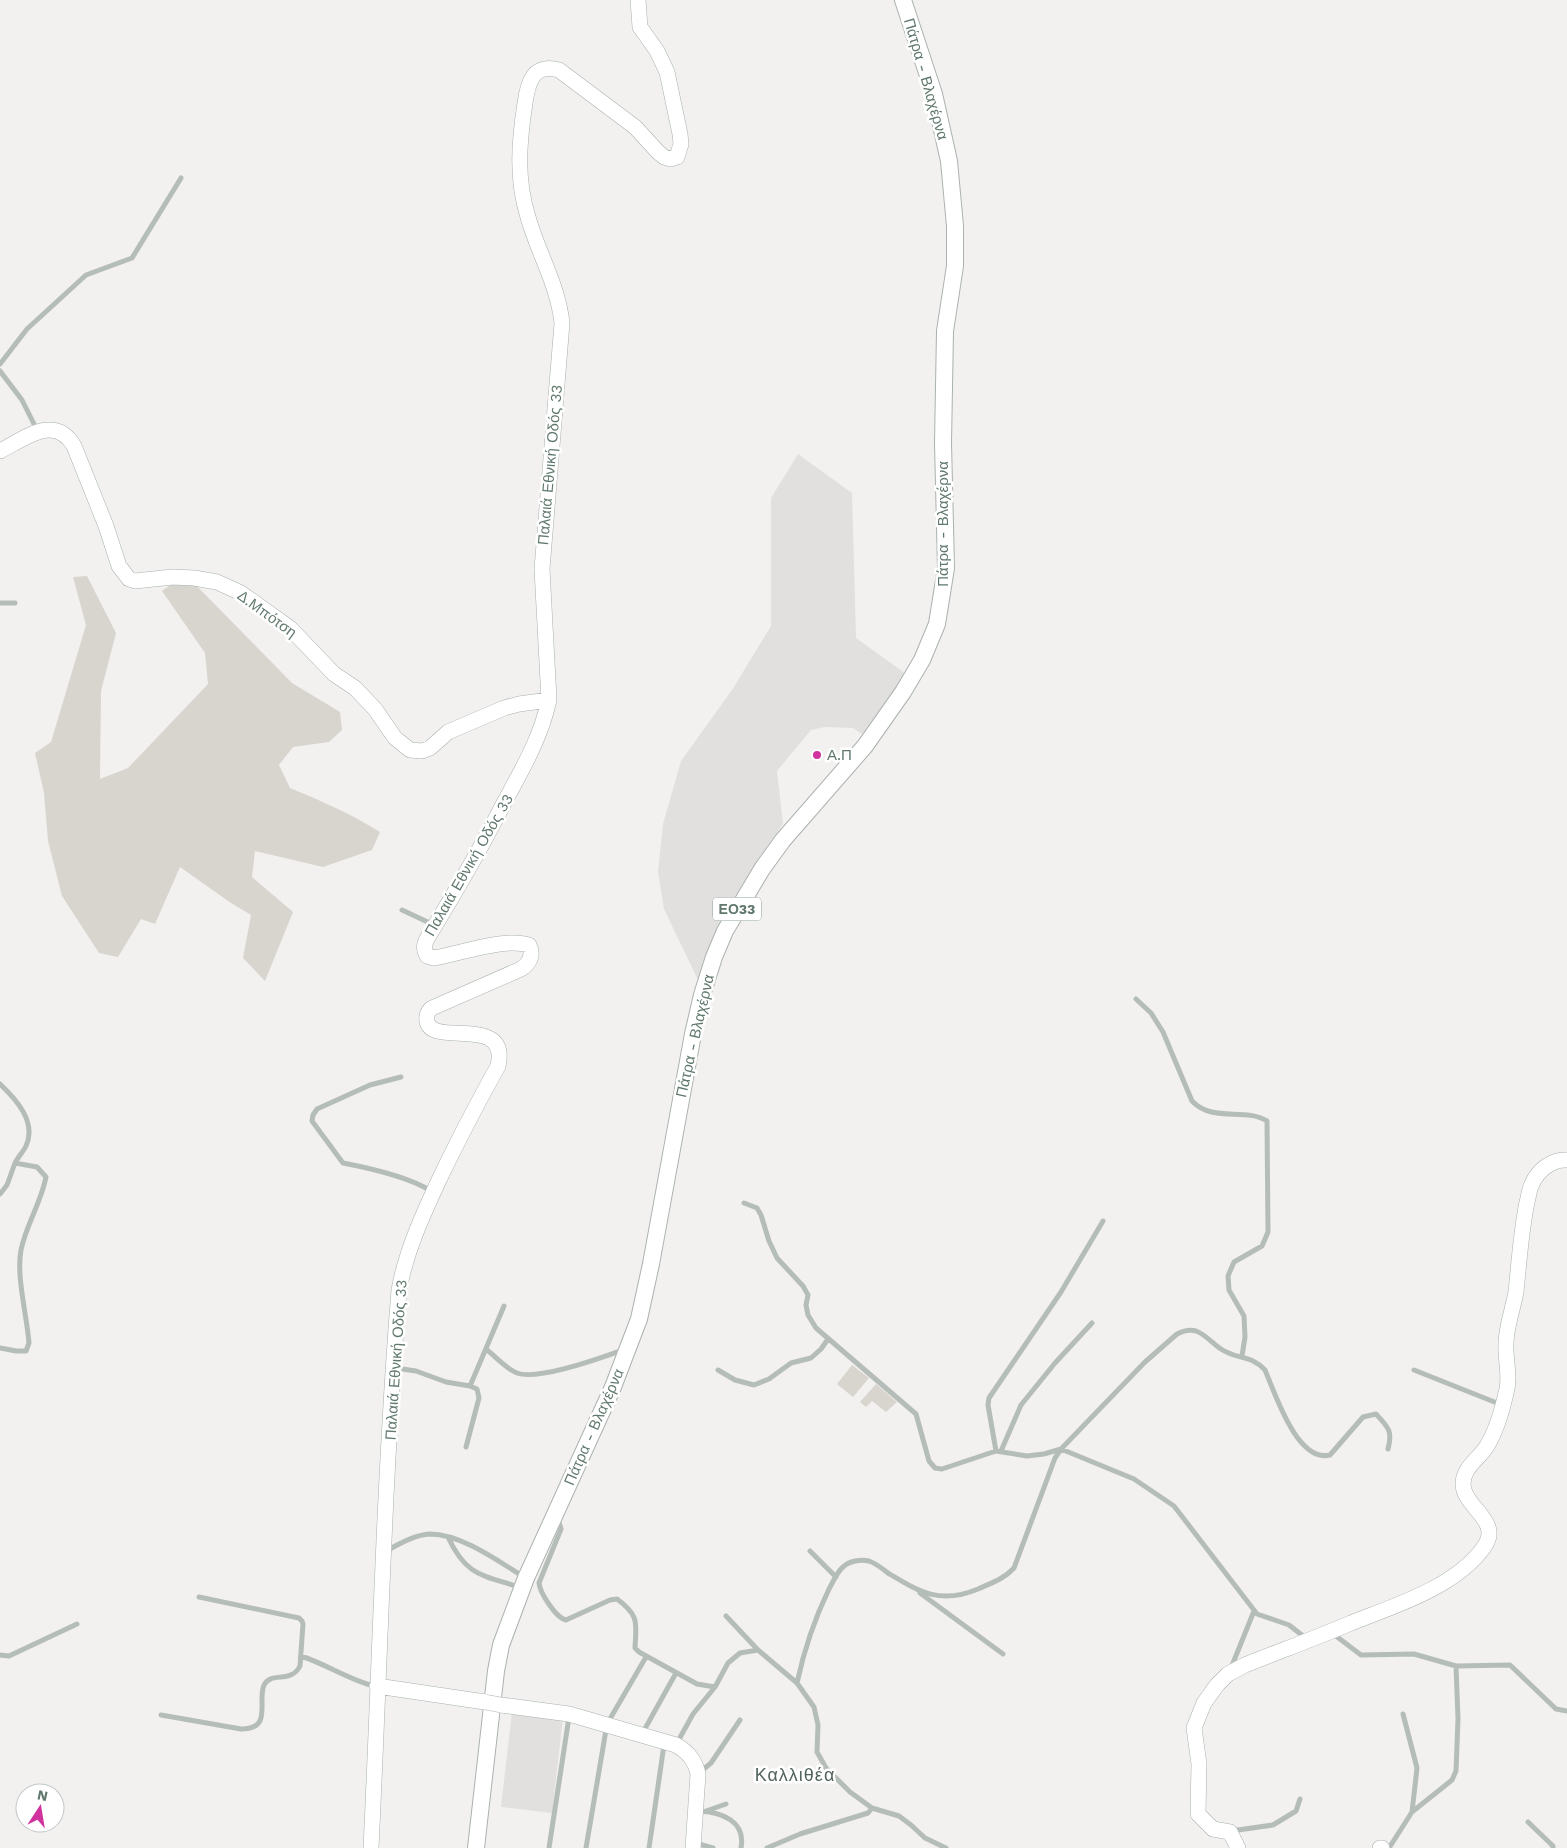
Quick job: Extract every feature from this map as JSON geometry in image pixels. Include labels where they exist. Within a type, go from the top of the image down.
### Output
[{"type":"main road","name":"Παλαιά Εθνική Οδός 33","points":[[371,1848],[384,1552],[394,1368],[402,1276],[415,1234],[433,1193],[466,1122],[498,1066],[501,1055],[498,1044],[489,1037],[433,1029],[428,1024],[428,1012],[432,1008],[526,966],[531,957],[532,950],[529,945],[510,942],[434,958],[427,956],[424,950],[424,944],[466,874],[532,751],[549,700],[542,569],[562,323],[559,303],[527,216],[520,174],[521,133],[526,93],[535,73],[542,69],[550,68],[559,70],[620,115],[640,132],[664,157],[672,159],[677,157],[681,144],[680,134],[667,72],[657,51],[640,27],[638,0]]},
{"type":"main road","name":"Πάτρα - Βλαχέρνα","points":[[476,1848],[496,1671],[501,1645],[524,1583],[613,1387],[638,1319],[651,1264],[693,1034],[702,995],[718,948],[746,894],[773,854],[865,746],[904,692],[922,660],[937,624],[946,568],[943,443],[945,331],[955,266],[955,226],[949,161],[934,94],[903,0]]},
{"type":"main road","name":"Δ.Μπότση","points":[[0,451],[38,432],[56,430],[64,433],[69,438],[106,526],[119,566],[129,580],[135,582],[194,578],[216,582],[241,593],[290,628],[334,674],[355,688],[375,709],[395,738],[410,750],[422,751],[430,748],[452,729],[504,708],[549,700]]},
{"type":"main road","points":[[1238,1848],[1230,1832],[1214,1829],[1198,1814],[1199,1764],[1194,1728],[1204,1703],[1216,1685],[1228,1674],[1245,1665],[1407,1601],[1441,1584],[1460,1570],[1486,1546],[1489,1534],[1488,1524],[1469,1499],[1463,1484],[1468,1468],[1486,1448],[1495,1430],[1507,1392],[1506,1344],[1515,1294],[1524,1219],[1532,1183],[1546,1165],[1556,1161],[1567,1160]]},
{"type":"main road","points":[[377,1686],[570,1714],[607,1724],[685,1750],[692,1758],[698,1774],[699,1812],[692,1846]]},
{"type":"street","points":[[0,364],[27,329],[86,275],[132,258],[181,178]]},
{"type":"street","points":[[0,371],[22,400],[38,432]]},
{"type":"street","points":[[0,603],[15,603]]},
{"type":"street","points":[[402,910],[435,925]]},
{"type":"street","points":[[1136,999],[1151,1013],[1163,1032],[1192,1101],[1196,1106],[1210,1112],[1259,1116],[1267,1121],[1268,1232],[1262,1246],[1234,1262],[1228,1276],[1229,1290],[1244,1316],[1245,1337],[1242,1356]]},
{"type":"street","points":[[401,1077],[370,1085],[317,1109],[312,1121],[343,1163],[371,1169],[413,1182],[433,1193]]},
{"type":"street","points":[[0,1084],[11,1094],[25,1114],[30,1130],[27,1144],[15,1163],[7,1185],[0,1194]]},
{"type":"street","points":[[0,1348],[16,1351],[26,1350],[29,1343],[20,1275],[20,1253],[25,1233],[43,1190],[46,1177],[37,1167],[15,1163]]},
{"type":"street","points":[[744,1203],[757,1208],[777,1258],[803,1286],[808,1295],[806,1305],[808,1315],[816,1328],[916,1414],[929,1461],[935,1468],[942,1469],[998,1451],[1028,1456],[1044,1454],[1061,1448],[1134,1480],[1174,1506],[1257,1614],[1289,1625],[1309,1640]]},
{"type":"street","points":[[998,1451],[988,1405],[989,1398],[1061,1292],[1103,1221]]},
{"type":"street","points":[[470,1386],[504,1306]]},
{"type":"street","points":[[998,1451],[1021,1405],[1055,1362],[1092,1323]]},
{"type":"street","points":[[916,1590],[932,1596],[949,1596],[973,1590],[1008,1575],[1014,1568],[1055,1458],[1061,1448],[1145,1362],[1177,1334],[1188,1330],[1198,1332],[1221,1350],[1234,1356],[1242,1356],[1254,1360],[1265,1370],[1290,1428],[1300,1442],[1320,1455],[1330,1454],[1363,1417],[1376,1414],[1389,1428],[1391,1438],[1388,1449]]},
{"type":"street","points":[[718,1370],[735,1380],[754,1385],[769,1379],[791,1363],[811,1358],[828,1339]]},
{"type":"street","points":[[486,1349],[517,1373],[530,1374],[552,1371],[628,1348]]},
{"type":"street","points":[[394,1368],[416,1370],[452,1383],[477,1389],[479,1398],[466,1447]]},
{"type":"street","points":[[1414,1370],[1502,1406]]},
{"type":"street","points":[[556,1510],[561,1529],[540,1578],[540,1589],[558,1616],[566,1620],[610,1600],[617,1599],[635,1617],[637,1626],[635,1648],[646,1657],[697,1684],[715,1687]]},
{"type":"street","points":[[384,1552],[420,1536],[429,1534],[448,1537],[483,1552],[524,1583]]},
{"type":"street","points":[[448,1537],[458,1558],[472,1571],[524,1583]]},
{"type":"street","points":[[810,1551],[836,1577]]},
{"type":"street","points":[[797,1683],[805,1648],[821,1607],[836,1577],[844,1566],[856,1561],[870,1561],[916,1590],[1002,1654]]},
{"type":"street","points":[[161,1715],[249,1729],[256,1726],[260,1721],[264,1685],[269,1680],[277,1677],[292,1676],[297,1673],[300,1666],[303,1624],[299,1618],[199,1596]]},
{"type":"street","points":[[1228,1674],[1254,1611]]},
{"type":"street","points":[[726,1616],[758,1650],[797,1683],[814,1707],[818,1725],[817,1752],[826,1768],[850,1792],[872,1808],[899,1816],[925,1838],[946,1848]]},
{"type":"street","points":[[0,1656],[9,1656],[77,1624]]},
{"type":"street","points":[[1330,1632],[1361,1656],[1414,1654],[1456,1666],[1510,1665],[1556,1709],[1567,1711]]},
{"type":"street","points":[[649,1848],[670,1744],[715,1687],[728,1663],[740,1653],[758,1650]]},
{"type":"street","points":[[301,1656],[330,1667],[358,1681],[377,1686]]},
{"type":"street","points":[[586,1848],[607,1724],[646,1657]]},
{"type":"street","points":[[1389,1848],[1412,1812],[1452,1780],[1456,1771],[1458,1719],[1456,1666]]},
{"type":"street","points":[[642,1735],[676,1673]]},
{"type":"street","points":[[549,1848],[570,1714]]},
{"type":"street","points":[[1402,1714],[1417,1768],[1412,1812]]},
{"type":"street","points":[[698,1774],[711,1763],[740,1720]]},
{"type":"street","points":[[1230,1832],[1273,1825],[1296,1811],[1300,1798]]},
{"type":"street","points":[[699,1812],[726,1804]]},
{"type":"street","points":[[767,1848],[800,1834],[868,1814],[872,1808]]},
{"type":"street","points":[[699,1812],[716,1813],[739,1825],[743,1834],[741,1848]]},
{"type":"street","points":[[1528,1822],[1553,1848]]},
{"type":"street","points":[[692,1846],[713,1848]]},
{"type":"shaded area","points":[[798,454],[852,493],[856,638],[906,674],[862,734],[853,728],[825,727],[811,730],[777,771],[783,824],[747,877],[722,921],[707,951],[698,980],[664,909],[658,872],[663,824],[681,761],[732,690],[771,626],[771,498]]},
{"type":"shaded area","points":[[185,574],[292,683],[340,712],[342,730],[329,742],[293,747],[279,765],[290,788],[336,808],[380,832],[372,850],[323,867],[255,851],[252,877],[293,912],[265,981],[243,958],[251,915],[180,867],[155,924],[141,919],[118,957],[99,953],[62,896],[48,841],[44,793],[35,753],[51,742],[86,625],[73,577],[87,576],[116,633],[101,691],[100,779],[128,768],[208,684],[205,653],[162,591]]},
{"type":"shaded area","points":[[852,1365],[869,1378],[853,1397],[837,1384]]},
{"type":"shaded area","points":[[876,1384],[897,1402],[886,1412],[872,1401],[866,1407],[860,1402]]},
{"type":"shaded area","points":[[512,1712],[563,1718],[552,1813],[501,1807]]},
{"type":"place","name":"Α.Π","points":[[817,755]]},
{"type":"district","name":"Καλλιθέα","points":[[795,1774]]}]
